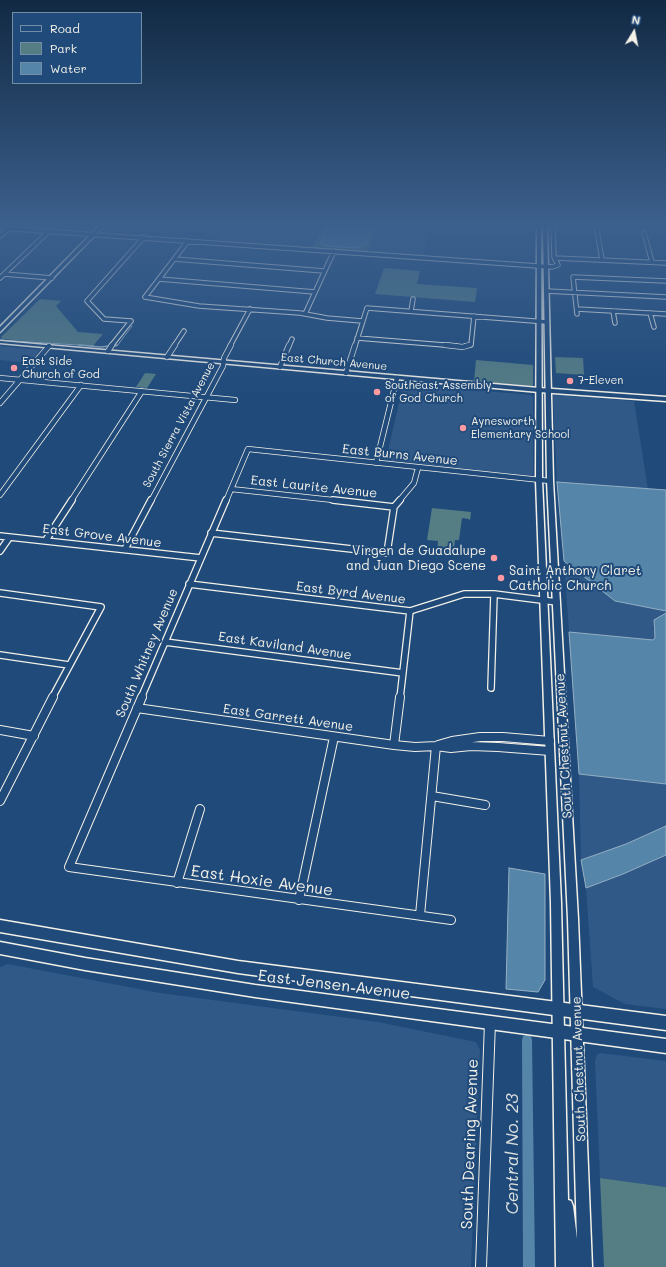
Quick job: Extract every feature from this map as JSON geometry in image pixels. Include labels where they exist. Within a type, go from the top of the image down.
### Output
[{"type":"main road","points":[[0,330],[47,283]]},
{"type":"main road","name":"South Chestnut Avenue","points":[[539,283],[540,480],[559,1031],[561,1165]]},
{"type":"main road","name":"South Chestnut Avenue","points":[[546,283],[550,481],[577,1011],[585,1267]]},
{"type":"main road","name":"East Jensen Avenue","points":[[0,926],[230,965],[666,1023]]},
{"type":"main road","name":"East Jensen Avenue","points":[[0,948],[85,964],[255,991],[666,1046]]},
{"type":"main road","points":[[561,1165],[563,1267]]},
{"type":"main road","points":[[561,1165],[574,1267]]},
{"type":"street","points":[[104,283],[87,302],[104,319],[131,321],[108,351]]},
{"type":"street","points":[[156,283],[145,297],[199,306],[305,314],[362,322]]},
{"type":"street","points":[[209,283],[315,292]]},
{"type":"street","points":[[305,314],[319,283]]},
{"type":"street","points":[[573,283],[577,311],[666,314]]},
{"type":"street","points":[[546,289],[666,297]]},
{"type":"street","points":[[411,311],[413,299]]},
{"type":"street","points":[[346,373],[367,308],[547,322]]},
{"type":"street","name":"South Sierra Vista Avenue","points":[[124,549],[223,366],[224,358],[250,310]]},
{"type":"street","points":[[613,312],[615,322]]},
{"type":"street","points":[[650,314],[654,327]]},
{"type":"street","points":[[357,338],[463,347],[471,345],[474,316]]},
{"type":"street","points":[[167,356],[184,331]]},
{"type":"street","points":[[280,367],[292,339]]},
{"type":"street","name":"East Church Avenue","points":[[0,342],[397,378],[666,400]]},
{"type":"street","points":[[0,403],[49,346]]},
{"type":"street","points":[[0,378],[235,400]]},
{"type":"street","points":[[376,463],[397,378]]},
{"type":"street","points":[[0,495],[81,385]]},
{"type":"street","points":[[46,540],[142,391]]},
{"type":"street","name":"East Burns Avenue","points":[[248,450],[550,481]]},
{"type":"street","name":"South Whitney Avenue","points":[[69,867],[211,532],[248,450]]},
{"type":"street","points":[[211,532],[386,553],[394,507],[414,484],[418,468]]},
{"type":"street","name":"East Laurite Avenue","points":[[231,489],[394,507]]},
{"type":"street","name":"East Grove Avenue","points":[[0,536],[201,558]]},
{"type":"street","points":[[0,551],[9,538]]},
{"type":"street","name":"East Byrd Avenue","points":[[189,584],[410,612],[436,602],[464,594],[494,594],[557,602]]},
{"type":"street","points":[[0,593],[102,607],[69,665],[0,801]]},
{"type":"street","points":[[491,688],[494,594]]},
{"type":"street","points":[[394,745],[410,612]]},
{"type":"street","name":"East Kaviland Avenue","points":[[165,642],[403,674]]},
{"type":"street","points":[[0,655],[69,665]]},
{"type":"street","name":"East Garrett Avenue","points":[[137,708],[394,745],[415,747],[436,746],[451,748],[498,746],[550,751]]},
{"type":"street","points":[[0,730],[34,736]]},
{"type":"street","points":[[299,900],[334,737]]},
{"type":"street","name":"East Garrett Avenue","points":[[436,746],[452,741],[480,737],[503,737],[550,741]]},
{"type":"street","points":[[420,915],[436,746]]},
{"type":"street","points":[[432,796],[484,805]]},
{"type":"street","points":[[177,883],[200,809]]},
{"type":"street","name":"East Hoxie Avenue","points":[[69,867],[451,920]]},
{"type":"street","name":"South Dearing Avenue","points":[[480,1267],[490,1022]]},
{"type":"shaded area","points":[[0,346],[40,350],[30,363],[0,360]]},
{"type":"shaded area","name":"Aynesworth Elementary School","points":[[403,385],[531,395],[533,397],[533,476],[386,460]]},
{"type":"shaded area","points":[[553,396],[634,401],[648,489],[557,482]]},
{"type":"shaded area","points":[[564,561],[615,601],[666,611],[666,613],[659,617],[653,627],[655,638],[653,640],[569,632]]},
{"type":"shaded area","points":[[579,774],[666,784],[666,826],[626,844],[581,860]]},
{"type":"shaded area","points":[[666,855],[666,1009],[625,1004],[593,987],[586,888]]},
{"type":"shaded area","points":[[8,964],[160,993],[378,1022],[476,1042],[480,1050],[471,1267],[0,1267],[0,967]]},
{"type":"shaded area","points":[[600,1053],[666,1061],[666,1187],[600,1178],[595,1061],[597,1055]]},
{"type":"green space","points":[[379,283],[417,283],[477,288],[475,302],[375,294]]},
{"type":"green space","points":[[40,299],[61,301],[56,306],[78,332],[103,334],[93,346],[2,339],[1,337]]},
{"type":"green space","points":[[555,357],[583,358],[584,375],[556,373]]},
{"type":"green space","points":[[476,360],[533,365],[533,386],[474,381]]},
{"type":"green space","points":[[145,373],[156,374],[147,388],[136,387]]},
{"type":"green space","points":[[432,508],[471,512],[470,521],[469,519],[462,518],[459,540],[455,540],[453,556],[437,554],[438,541],[427,540]]},
{"type":"green space","points":[[600,1178],[666,1187],[666,1267],[604,1267]]},
{"type":"water","points":[[557,482],[666,490],[666,611],[615,601],[564,561]]},
{"type":"water","points":[[666,613],[666,784],[579,774],[569,632],[653,640],[655,638],[654,620]]},
{"type":"water","points":[[666,826],[666,855],[586,888],[581,860],[626,844]]},
{"type":"water","points":[[509,868],[545,874],[545,980],[538,992],[506,989]]},
{"type":"waterway","points":[[110,346],[117,346],[132,326]]},
{"type":"waterway","points":[[0,340],[83,345]]},
{"type":"waterway","points":[[83,345],[93,346]]},
{"type":"waterway","points":[[83,345],[101,347],[117,345]]},
{"type":"waterway","name":"Central No. 23","points":[[527,1040],[529,1267]]},
{"type":"place","name":"East Side Church of God","points":[[14,368]]},
{"type":"place","name":"7-Eleven","points":[[570,381]]},
{"type":"place","name":"Southeast Assembly of God Church","points":[[377,392]]},
{"type":"place","name":"Aynesworth Elementary School","points":[[463,428]]},
{"type":"place","name":"Virgen de Guadalupe and Juan Diego Scene","points":[[494,558]]},
{"type":"place","name":"Saint Anthony Claret Catholic Church","points":[[501,578]]}]
